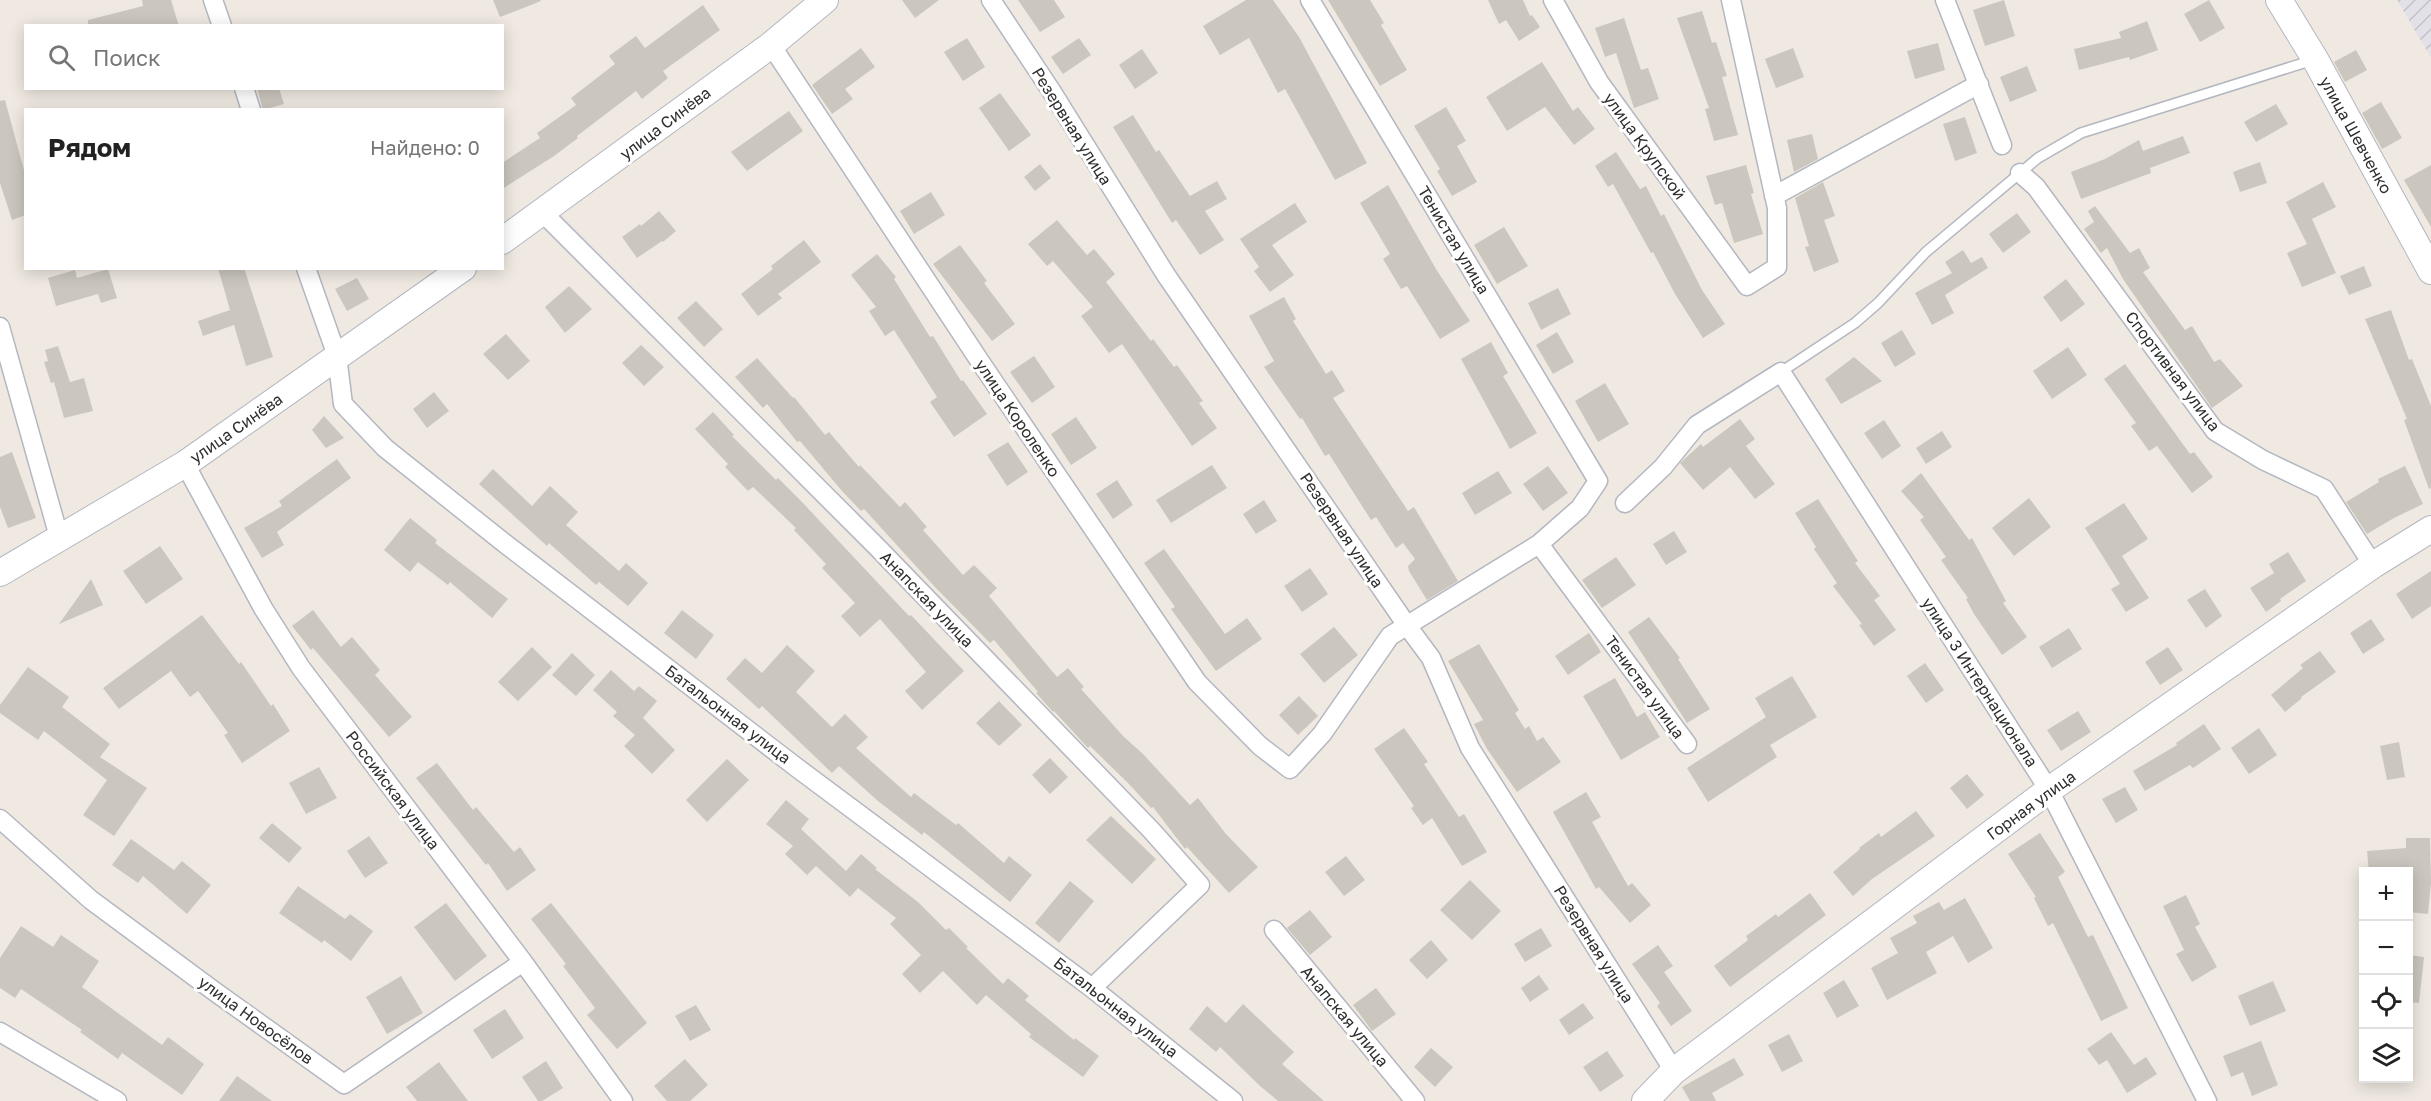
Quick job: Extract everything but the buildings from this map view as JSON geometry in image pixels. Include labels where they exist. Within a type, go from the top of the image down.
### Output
[{"type":"main road","name":"улица Синёва","points":[[504,240],[771,45],[825,0]]},
{"type":"main road","name":"улица Шевченко","points":[[2279,0],[2315,59],[2431,271]]},
{"type":"main road","name":"улица Синёва","points":[[0,573],[184,464],[460,270]]},
{"type":"main road","name":"Горная улица","points":[[1651,1099],[1674,1071],[2049,790],[2373,565],[2431,529]]},
{"type":"street","points":[[213,0],[221,24]]},
{"type":"street","name":"Резервная улица","points":[[991,0],[1166,275],[1431,658],[1470,748],[1674,1071]]},
{"type":"street","name":"Тенистая улица","points":[[1310,0],[1598,480],[1580,508],[1539,544],[1687,744]]},
{"type":"street","name":"улица Крупской","points":[[1553,0],[1599,82],[1747,286],[1777,267],[1777,208],[1774,196]]},
{"type":"street","points":[[1731,0],[1774,196],[1978,84]]},
{"type":"street","points":[[1945,0],[2002,145]]},
{"type":"street","name":"улица Короленко","points":[[771,45],[981,363],[1197,682],[1260,746],[1290,769],[1322,734],[1390,636],[1408,627]]},
{"type":"street","points":[[244,90],[250,108]]},
{"type":"street","name":"Спортивная улица","points":[[2020,173],[2036,188],[2216,431],[2263,460],[2324,489],[2373,565]]},
{"type":"street","name":"Анапская улица","points":[[543,213],[885,555],[1152,831],[1200,885],[1092,988]]},
{"type":"street","name":"Батальонная улица","points":[[307,270],[337,356],[343,404],[385,448],[512,549],[1092,988],[1233,1101]]},
{"type":"street","points":[[0,327],[59,537]]},
{"type":"street","points":[[1625,503],[1663,467],[1698,425],[1781,372]]},
{"type":"street","name":"улица 3 Интернационала","points":[[1781,372],[2049,790],[2207,1101]]},
{"type":"street","name":"Российская улица","points":[[184,464],[263,608],[301,668],[523,962],[623,1101]]},
{"type":"street","points":[[1408,627],[1539,544]]},
{"type":"street","name":"улица Новосёлов","points":[[0,819],[92,900],[344,1084],[523,962]]},
{"type":"street","name":"Анапская улица","points":[[1274,930],[1415,1101]]},
{"type":"street","points":[[0,1032],[117,1101]]},
{"type":"lane","points":[[1781,372],[1855,323],[1878,303],[1926,252],[2020,173],[2058,145],[2081,133],[2315,59]]},
{"type":"shaded area","points":[[2397,0],[2431,0],[2431,56],[2430,56]]}]
